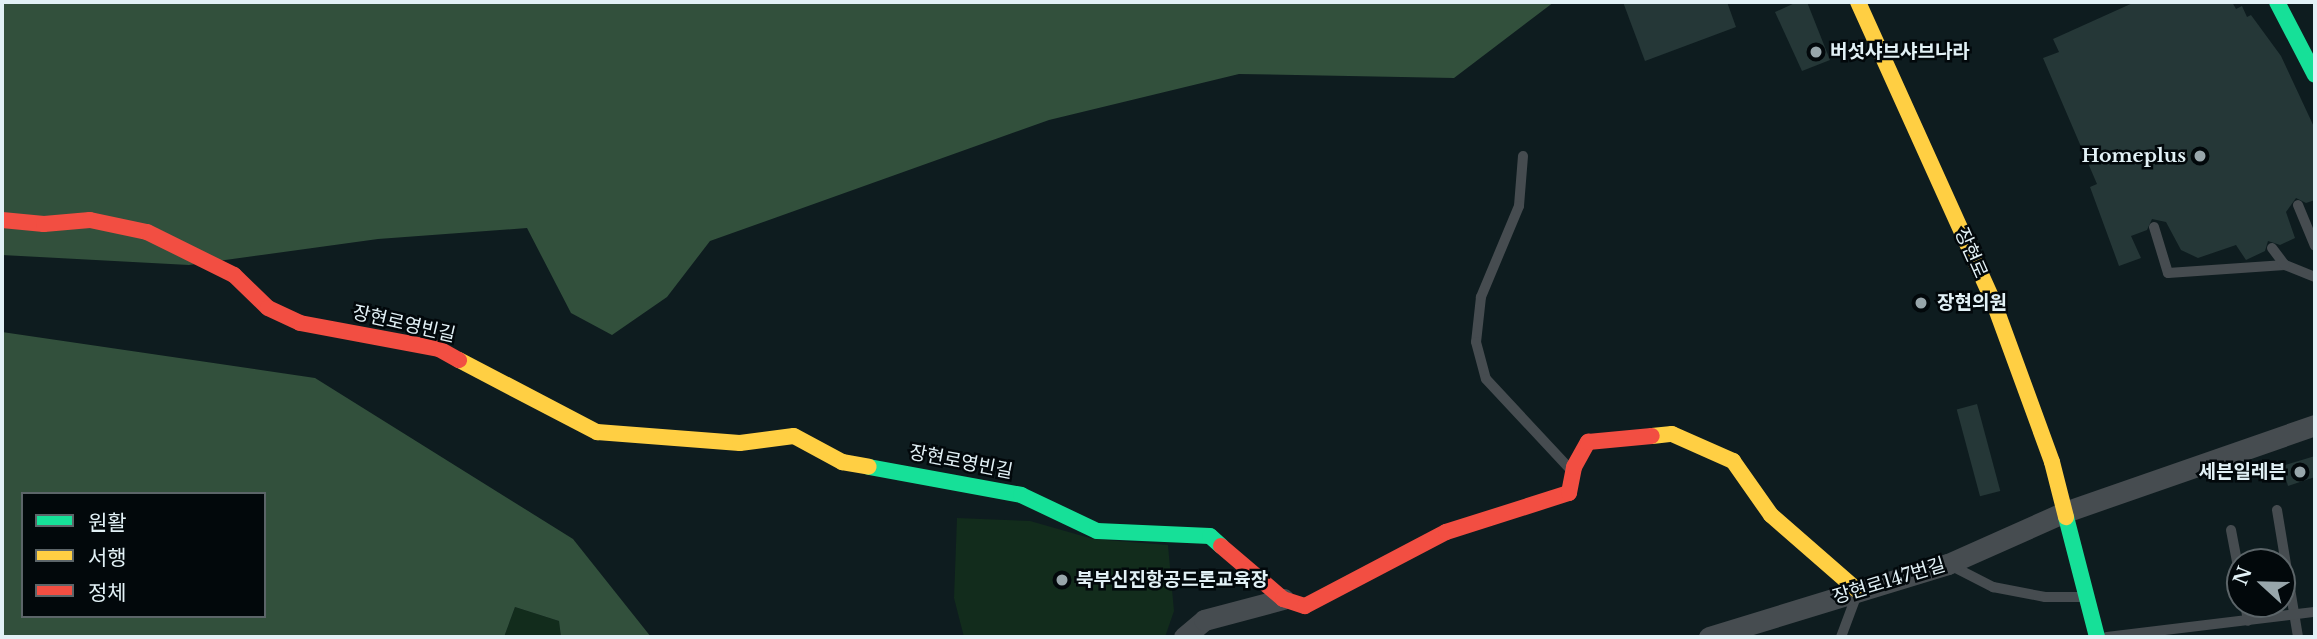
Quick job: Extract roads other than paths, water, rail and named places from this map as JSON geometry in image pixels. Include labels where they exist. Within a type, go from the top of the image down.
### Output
[{"type":"street","name":"장현로","points":[[1858,2],[1995,306],[2053,463],[2097,637]]},
{"type":"street","points":[[2277,2],[2315,75]]},
{"type":"street","points":[[2290,2],[2315,42]]},
{"type":"street","name":"장현로영빈길","points":[[2,220],[44,224],[90,220],[147,232],[234,275],[268,308],[300,323],[439,349],[597,432],[740,443],[794,436],[842,462],[1021,495],[1097,531],[1210,536],[1283,599]]},
{"type":"street","points":[[2065,512],[2315,425]]},
{"type":"street","points":[[1184,637],[1204,620],[1283,599],[1305,606],[1446,532],[1554,500],[1569,493],[1573,472],[1588,442],[1672,434],[1705,445],[1733,461],[1771,515],[1858,591]]},
{"type":"street","name":"장현로147번길","points":[[1709,637],[1948,564],[2065,512]]},
{"type":"lane","points":[[1523,156],[1519,206],[1481,297],[1476,342],[1486,379],[1558,461],[1573,472]]},
{"type":"lane","points":[[2298,205],[2315,246]]},
{"type":"lane","points":[[2154,227],[2168,273],[2285,265],[2315,277]]},
{"type":"lane","points":[[2272,248],[2285,265]]},
{"type":"lane","points":[[2277,510],[2283,548]]},
{"type":"lane","points":[[2231,530],[2235,548]]},
{"type":"lane","points":[[1948,564],[1993,587],[2045,597],[2087,597]]},
{"type":"lane","points":[[1841,637],[1858,591]]},
{"type":"lane","points":[[2296,617],[2315,612]]},
{"type":"lane","points":[[2107,637],[2283,618]]},
{"type":"lane","points":[[2295,618],[2298,637]]},
{"type":"place","name":"버섯샤브샤브나라","points":[[1816,52]]},
{"type":"place","name":"Homeplus","points":[[2200,156]]},
{"type":"place","name":"장현의원","points":[[1921,303]]},
{"type":"place","name":"세븐일레븐","points":[[2300,472]]},
{"type":"place","name":"북부신진항공드론교육장","points":[[1062,580]]}]
